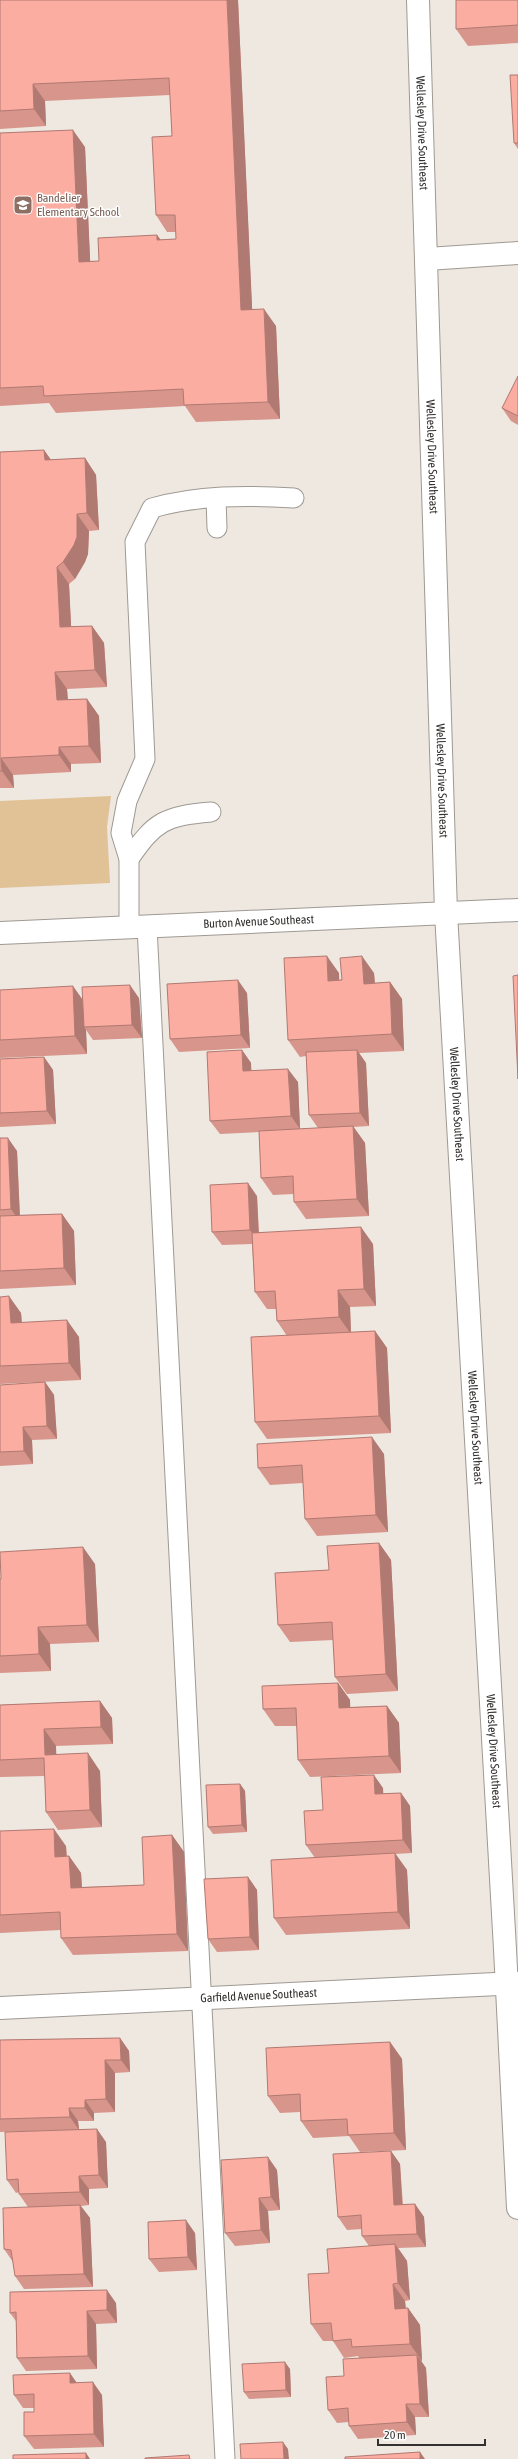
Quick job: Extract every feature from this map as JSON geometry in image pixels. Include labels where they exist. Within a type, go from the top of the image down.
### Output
[{"type":"street","name":"Wellesley Drive Southeast","points":[[418,0],[446,913],[513,1983],[518,2208]]},
{"type":"street","points":[[427,259],[518,253]]},
{"type":"street","name":"Burton Avenue Southeast","points":[[0,933],[518,910]]},
{"type":"street","name":"Garfield Avenue Southeast","points":[[0,2008],[513,1983]]},
{"type":"lane","points":[[225,2459],[201,1998],[138,927],[129,859],[121,833],[127,801],[145,759],[134,542],[152,508],[179,500],[248,496],[294,498]]},
{"type":"lane","points":[[216,498],[218,528]]},
{"type":"lane","points":[[129,859],[145,836],[164,821],[181,815],[211,812]]},
{"type":"shaded area","points":[[111,796],[107,827],[110,883],[0,888],[0,801]]},
{"type":"building","points":[[0,0],[227,0],[241,310],[264,309],[268,402],[184,405],[183,389],[44,396],[43,386],[0,388],[0,133],[73,130],[79,262],[99,261],[98,238],[157,235],[157,240],[176,239],[175,215],[156,215],[152,137],[172,136],[169,78],[33,84],[34,109],[0,111]]},
{"type":"building","points":[[456,0],[518,0],[518,25],[456,29]]},
{"type":"building","points":[[510,75],[518,75],[518,143],[514,143]]},
{"type":"building","points":[[518,376],[518,416],[502,408]]},
{"type":"building","points":[[44,450],[45,460],[85,458],[87,513],[77,514],[77,537],[74,545],[63,562],[57,567],[60,627],[92,626],[95,670],[55,672],[57,700],[87,699],[89,746],[59,747],[59,755],[1,758],[2,771],[0,771],[0,452]]},
{"type":"building","points":[[327,956],[328,981],[342,980],[340,958],[362,956],[364,984],[390,982],[392,1034],[288,1040],[284,958]]},
{"type":"building","points":[[518,975],[518,1079],[513,976]]},
{"type":"building","points":[[238,980],[241,1035],[170,1039],[167,984]]},
{"type":"building","points":[[130,985],[132,1025],[84,1027],[82,987]]},
{"type":"building","points":[[73,986],[75,1036],[0,1040],[0,990]]},
{"type":"building","points":[[242,1050],[243,1071],[288,1069],[291,1116],[210,1121],[207,1052]]},
{"type":"building","points":[[357,1050],[360,1113],[309,1115],[306,1052]]},
{"type":"building","points":[[44,1057],[47,1111],[0,1113],[0,1059]]},
{"type":"building","points":[[353,1126],[357,1199],[294,1202],[293,1176],[261,1178],[259,1131]]},
{"type":"building","points":[[0,1138],[8,1138],[11,1209],[0,1210]]},
{"type":"building","points":[[248,1183],[250,1230],[212,1232],[210,1185]]},
{"type":"building","points":[[62,1214],[64,1268],[0,1271],[0,1216]]},
{"type":"building","points":[[361,1227],[364,1289],[338,1290],[339,1317],[277,1321],[275,1291],[255,1292],[252,1233]]},
{"type":"building","points":[[9,1296],[11,1323],[67,1320],[69,1363],[0,1366],[0,1297]]},
{"type":"building","points":[[375,1331],[379,1416],[255,1422],[251,1337]]},
{"type":"building","points":[[45,1382],[47,1426],[23,1427],[24,1451],[0,1452],[0,1385]]},
{"type":"building","points":[[372,1437],[376,1515],[305,1519],[302,1465],[258,1468],[257,1444]]},
{"type":"building","points":[[379,1543],[386,1674],[335,1677],[332,1622],[278,1625],[275,1573],[329,1570],[327,1546]]},
{"type":"building","points":[[83,1547],[87,1625],[38,1627],[39,1654],[0,1656],[0,1552]]},
{"type":"building","points":[[338,1683],[339,1708],[387,1706],[389,1756],[298,1760],[296,1708],[263,1709],[262,1686]]},
{"type":"building","points":[[100,1701],[101,1727],[44,1729],[45,1755],[88,1753],[90,1810],[46,1812],[44,1758],[0,1760],[0,1705]]},
{"type":"building","points":[[374,1775],[375,1794],[401,1793],[403,1840],[306,1845],[304,1811],[323,1810],[321,1777]]},
{"type":"building","points":[[240,1784],[242,1825],[208,1827],[206,1785]]},
{"type":"building","points":[[54,1829],[55,1857],[69,1856],[71,1888],[144,1885],[142,1837],[172,1835],[177,1934],[61,1938],[60,1912],[0,1915],[0,1831]]},
{"type":"building","points":[[395,1853],[398,1912],[274,1918],[271,1860]]},
{"type":"building","points":[[248,1877],[250,1937],[208,1939],[204,1879]]},
{"type":"building","points":[[120,2038],[121,2060],[105,2060],[106,2099],[85,2100],[85,2108],[69,2108],[70,2117],[0,2119],[0,2040]]},
{"type":"building","points":[[390,2042],[394,2133],[348,2135],[347,2119],[301,2121],[300,2094],[268,2096],[266,2048]]},
{"type":"building","points":[[97,2129],[99,2175],[79,2176],[80,2192],[19,2194],[18,2179],[7,2180],[5,2132]]},
{"type":"building","points":[[391,2151],[394,2205],[415,2204],[417,2234],[362,2236],[361,2215],[338,2217],[333,2154]]},
{"type":"building","points":[[268,2157],[271,2197],[259,2198],[261,2230],[225,2233],[221,2160]]},
{"type":"building","points":[[80,2205],[84,2274],[15,2276],[11,2250],[4,2249],[3,2208]]},
{"type":"building","points":[[186,2220],[188,2257],[149,2259],[148,2222]]},
{"type":"building","points":[[395,2244],[398,2283],[393,2284],[395,2309],[408,2308],[410,2344],[352,2347],[351,2339],[333,2341],[331,2323],[311,2324],[308,2274],[329,2273],[327,2249]]},
{"type":"building","points":[[107,2290],[107,2310],[87,2311],[88,2356],[17,2358],[16,2312],[10,2313],[10,2292]]},
{"type":"building","points":[[417,2355],[420,2404],[406,2404],[407,2422],[349,2426],[348,2408],[328,2410],[326,2377],[344,2376],[343,2359]]},
{"type":"building","points":[[285,2362],[286,2390],[244,2392],[242,2364]]},
{"type":"building","points":[[70,2373],[70,2383],[93,2382],[94,2434],[24,2436],[24,2412],[34,2412],[34,2394],[14,2395],[13,2375]]},
{"type":"building","points":[[283,2442],[284,2459],[241,2459],[240,2444]]},
{"type":"building","points":[[420,2452],[420,2459],[345,2459],[345,2457]]},
{"type":"building","points":[[86,2453],[86,2459],[13,2459],[13,2455]]},
{"type":"building","points":[[189,2455],[190,2459],[145,2459],[145,2458]]},
{"type":"place","name":"Bandelier Elementary School","points":[[23,205]]}]
